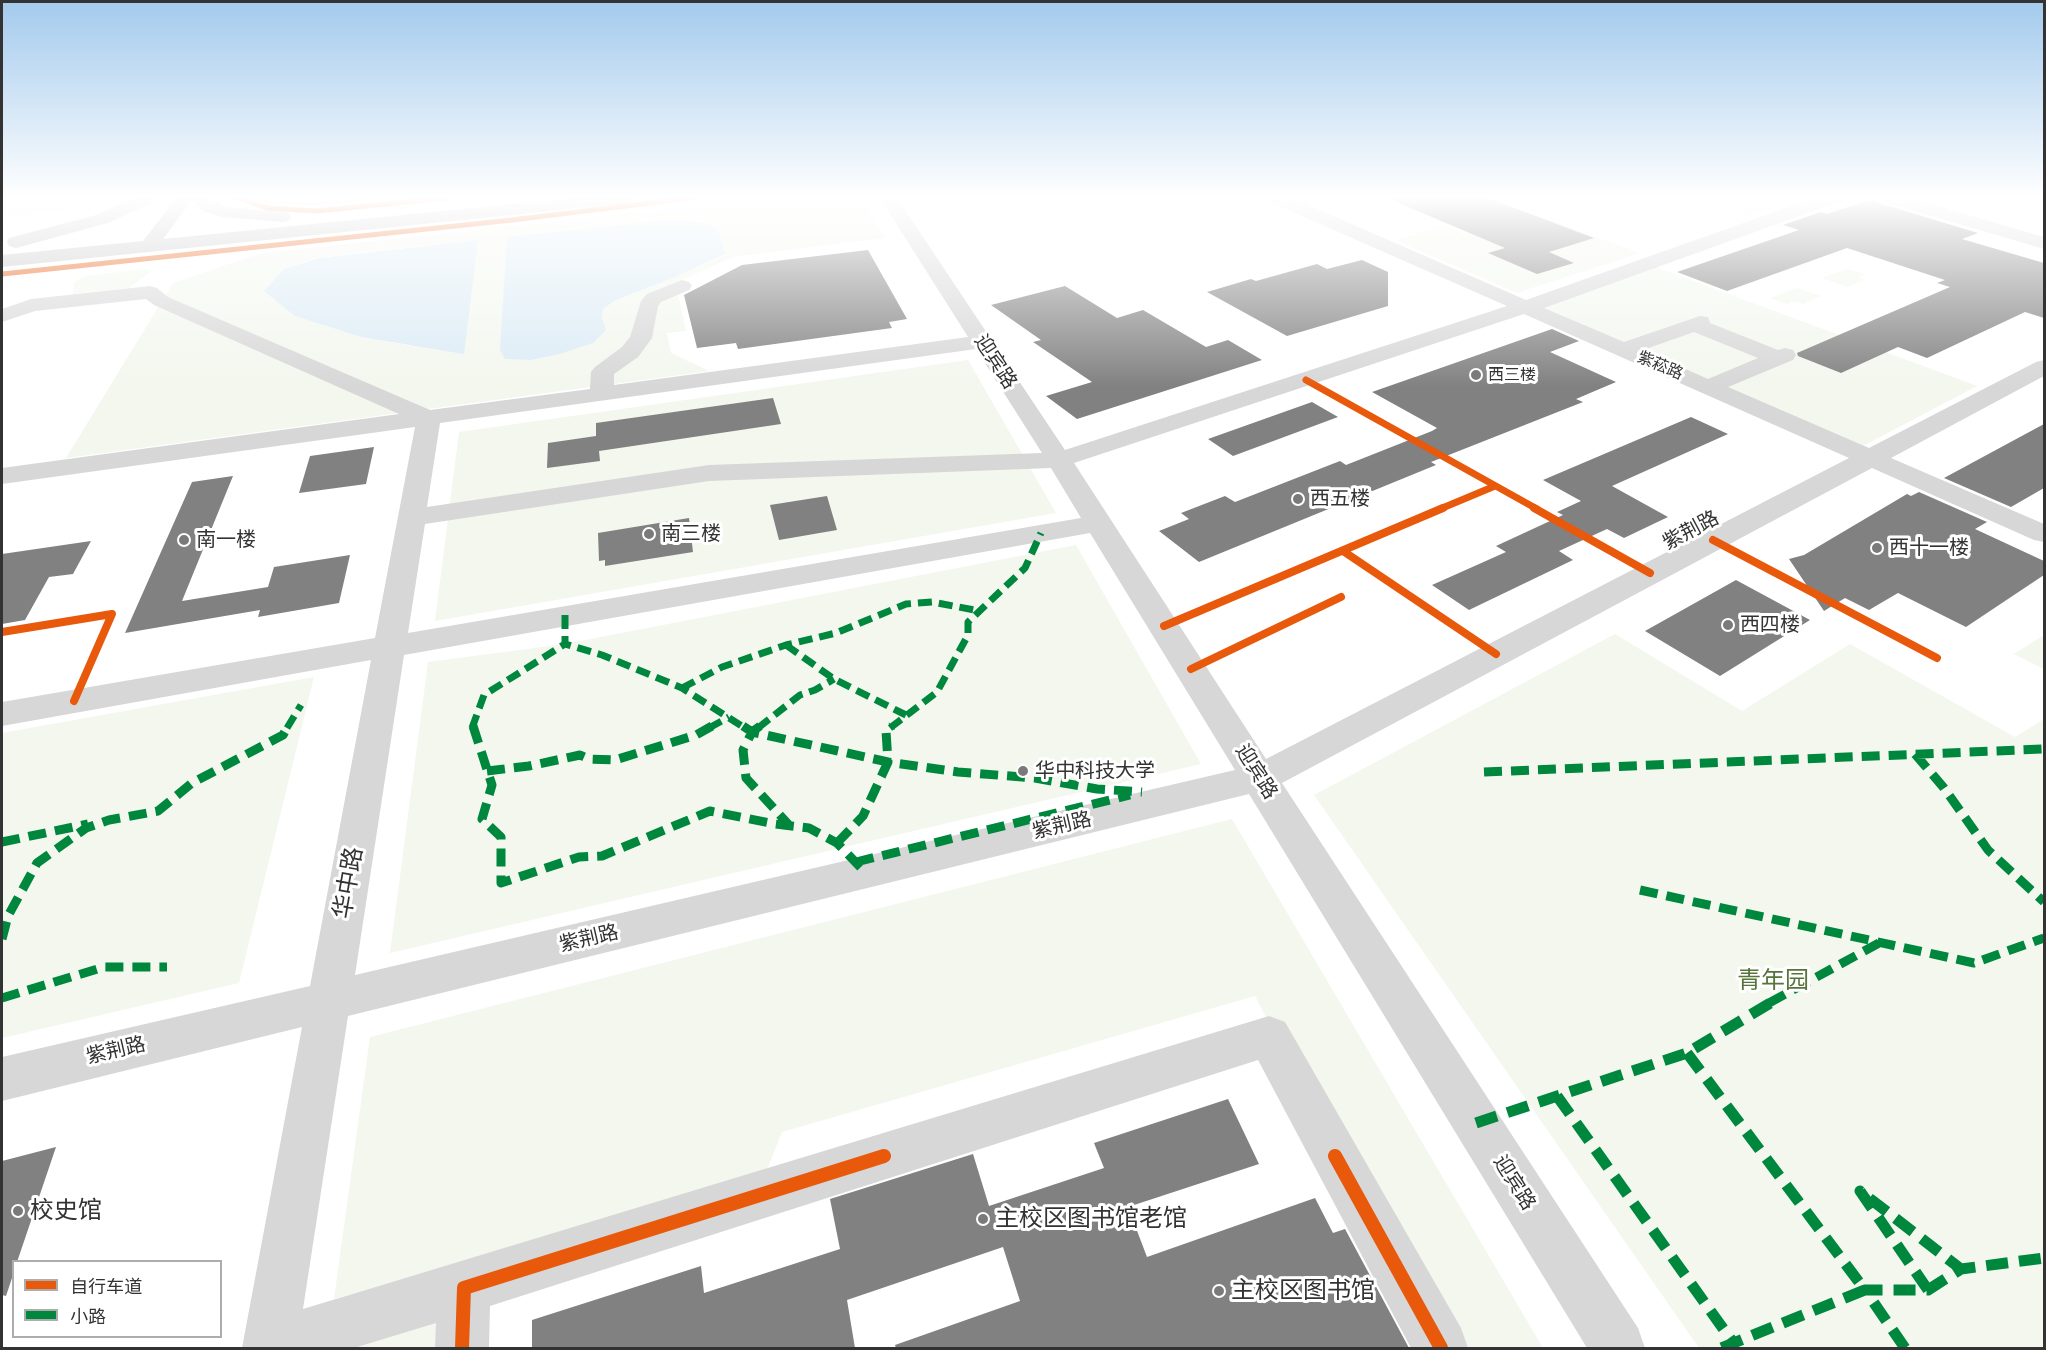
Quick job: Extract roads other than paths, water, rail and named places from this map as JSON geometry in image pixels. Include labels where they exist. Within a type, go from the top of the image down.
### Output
[{"type":"street","name":"迎宾路","points":[[929,261],[1099,523],[1618,1348]]},
{"type":"street","name":"紫菘路","points":[[1419,261],[2044,534]]},
{"type":"street","points":[[412,518],[709,472],[1059,460],[1526,308],[1657,261]]},
{"type":"street","points":[[601,394],[603,372],[630,352],[641,338],[648,305],[654,298],[682,286]]},
{"type":"street","points":[[2,316],[31,305],[150,292],[161,301],[429,418]]},
{"type":"street","points":[[1623,350],[1698,324],[1781,356],[1708,387]]},
{"type":"street","points":[[2,476],[981,342]]},
{"type":"street","name":"紫荆路","points":[[2,1079],[1260,778],[2044,367]]},
{"type":"street","name":"华中路","points":[[269,1348],[429,418]]},
{"type":"street","points":[[2,714],[1099,523]]},
{"type":"street","points":[[269,1348],[1269,1036],[1441,1348]]},
{"type":"street","points":[[462,1348],[464,1288]]},
{"type":"place","name":"西三楼","points":[[1476,375]]},
{"type":"place","name":"西五楼","points":[[1298,499]]},
{"type":"place","name":"南三楼","points":[[649,534]]},
{"type":"place","name":"南一楼","points":[[184,540]]},
{"type":"place","name":"西十一楼","points":[[1877,548]]},
{"type":"place","name":"西四楼","points":[[1728,625]]},
{"type":"place","name":"华中科技大学","points":[[1023,771]]},
{"type":"place","name":"校史馆","points":[[18,1211]]},
{"type":"place","name":"主校区图书馆老馆","points":[[983,1219]]},
{"type":"place","name":"主校区图书馆","points":[[1219,1291]]},
{"type":"park label","name":"青年园","points":[[1773,981]]}]
